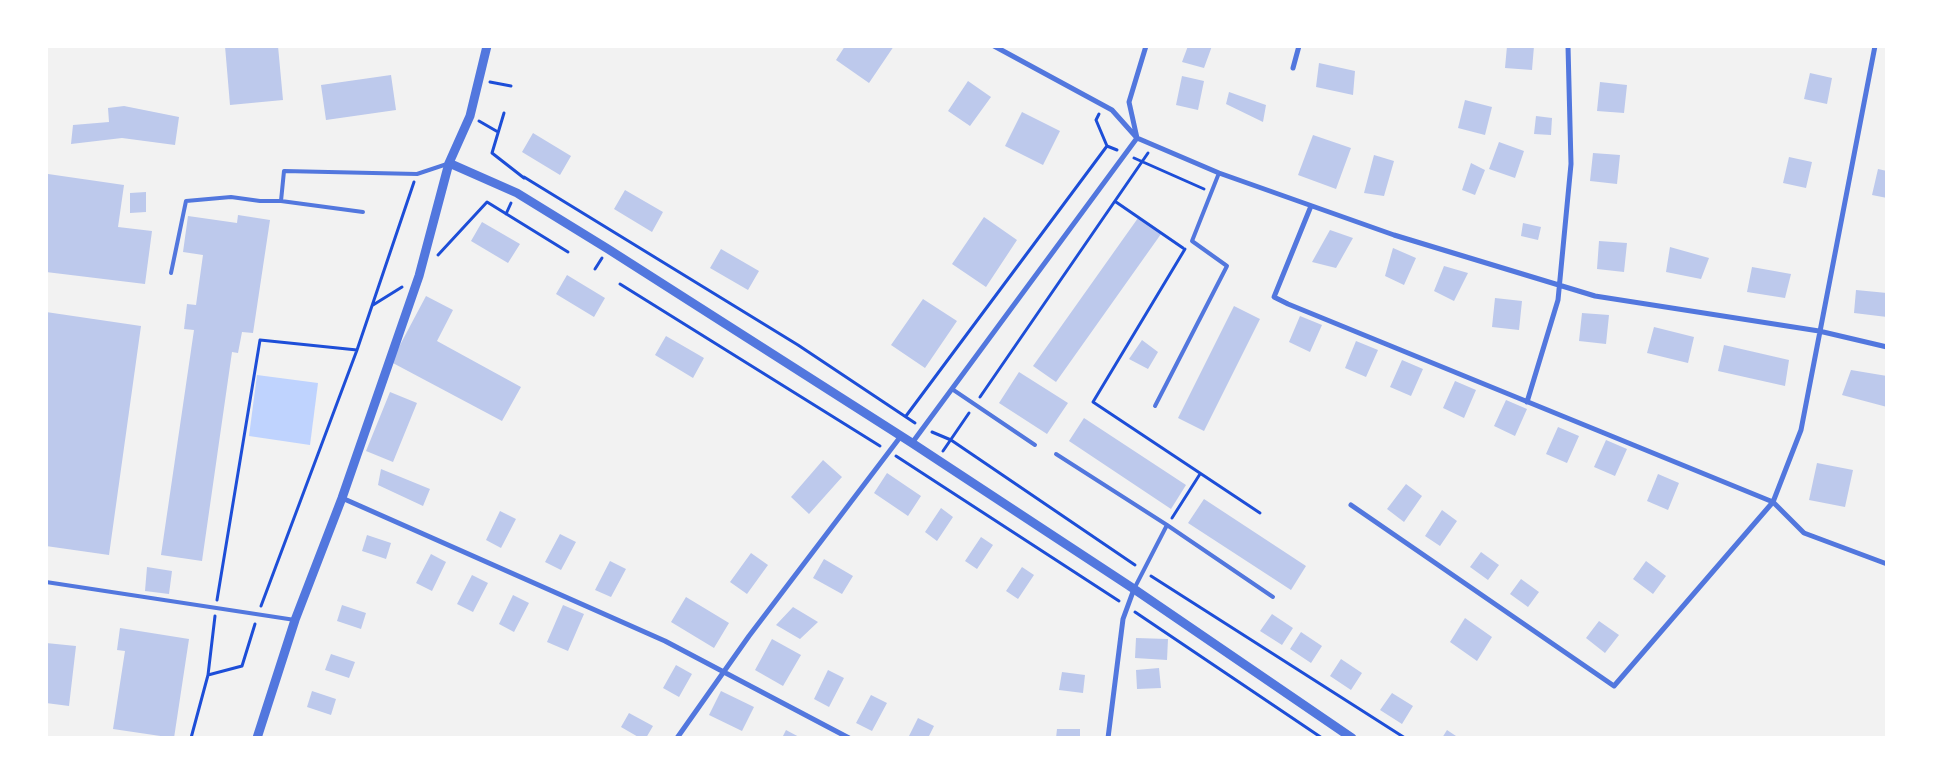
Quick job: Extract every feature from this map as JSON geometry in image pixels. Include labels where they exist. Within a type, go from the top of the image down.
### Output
[{"type":"street","points":[[257,738],[295,620],[342,498],[419,276],[449,163],[470,116],[487,46]]},
{"type":"street","points":[[994,46],[1112,110],[1137,138],[1219,173],[1394,235],[1595,296],[1819,331],[1887,347]]},
{"type":"street","points":[[912,443],[1137,138],[1129,102],[1146,46]]},
{"type":"street","points":[[1293,68],[1299,46]]},
{"type":"street","points":[[1527,402],[1558,300],[1571,164],[1568,46]]},
{"type":"street","points":[[1351,505],[1614,686],[1772,502],[1801,430],[1875,46]]},
{"type":"street","points":[[449,163],[516,193],[608,249],[912,443],[1134,589],[1352,738]]},
{"type":"street","points":[[1311,206],[1274,297],[1772,502],[1804,533],[1887,564]]},
{"type":"street","points":[[677,738],[804,563],[901,436]]},
{"type":"street","points":[[342,498],[665,641],[849,738]]},
{"type":"street","points":[[1108,738],[1122,619],[1134,589]]},
{"type":"lane","points":[[281,201],[284,171],[417,174],[449,163]]},
{"type":"lane","points":[[1155,406],[1227,266],[1192,241],[1219,173]]},
{"type":"lane","points":[[171,273],[186,201],[231,197],[260,201],[281,201],[363,212]]},
{"type":"lane","points":[[952,389],[1035,445]]},
{"type":"lane","points":[[1056,454],[1167,525],[1273,597]]},
{"type":"lane","points":[[1134,589],[1167,525]]},
{"type":"lane","points":[[46,582],[295,620]]},
{"type":"path","points":[[480,80],[511,86]]},
{"type":"path","points":[[1102,105],[1096,120],[1107,146],[1211,192]]},
{"type":"path","points":[[504,113],[492,153],[524,177],[798,345],[923,428],[950,440],[1144,571],[1406,738]]},
{"type":"path","points":[[950,440],[1143,162],[1147,156],[1150,143]]},
{"type":"path","points":[[906,417],[1107,146]]},
{"type":"path","points":[[208,675],[242,666],[258,614],[357,350],[417,174]]},
{"type":"path","points":[[506,214],[524,177]]},
{"type":"path","points":[[438,256],[487,202],[568,252]]},
{"type":"path","points":[[1116,202],[1192,254]]},
{"type":"path","points":[[373,305],[419,276]]},
{"type":"path","points":[[620,284],[889,452],[1127,606],[1322,738]]},
{"type":"path","points":[[191,738],[208,675],[215,608],[260,340],[357,350]]},
{"type":"path","points":[[1167,525],[1200,474]]},
{"type":"water","points":[[257,375],[318,383],[310,445],[249,436]]},
{"type":"building","points":[[225,46],[278,46],[283,100],[230,105]]},
{"type":"building","points":[[845,46],[894,46],[869,83],[836,60]]},
{"type":"building","points":[[1188,46],[1212,46],[1204,68],[1182,62]]},
{"type":"building","points":[[1507,46],[1534,46],[1532,70],[1505,68]]},
{"type":"building","points":[[1319,63],[1355,71],[1353,95],[1316,87]]},
{"type":"building","points":[[1810,73],[1832,78],[1827,104],[1804,99]]},
{"type":"building","points":[[391,75],[396,110],[326,120],[321,85]]},
{"type":"building","points":[[1182,76],[1204,81],[1198,110],[1176,105]]},
{"type":"building","points":[[968,81],[991,97],[970,126],[948,111]]},
{"type":"building","points":[[1600,82],[1627,85],[1624,113],[1597,111]]},
{"type":"building","points":[[1229,92],[1266,105],[1263,122],[1226,104]]},
{"type":"building","points":[[1465,100],[1492,107],[1485,135],[1458,128]]},
{"type":"building","points":[[124,106],[179,117],[175,145],[122,138],[71,144],[73,125],[109,122],[108,108]]},
{"type":"building","points":[[1022,112],[1060,131],[1043,165],[1005,146]]},
{"type":"building","points":[[1536,116],[1552,118],[1551,135],[1534,134]]},
{"type":"building","points":[[533,133],[571,156],[560,175],[522,152]]},
{"type":"building","points":[[1313,135],[1351,148],[1336,189],[1298,175]]},
{"type":"building","points":[[1499,142],[1524,151],[1515,178],[1489,169]]},
{"type":"building","points":[[1593,153],[1620,155],[1617,184],[1590,181]]},
{"type":"building","points":[[1374,155],[1394,161],[1384,196],[1364,193]]},
{"type":"building","points":[[1789,157],[1812,162],[1806,188],[1783,183]]},
{"type":"building","points":[[1471,163],[1485,170],[1475,195],[1462,190]]},
{"type":"building","points":[[1878,169],[1887,171],[1887,198],[1872,195]]},
{"type":"building","points":[[48,174],[124,185],[118,227],[152,231],[145,284],[46,272],[46,187]]},
{"type":"building","points":[[625,190],[663,212],[652,232],[614,209]]},
{"type":"building","points":[[146,192],[146,212],[130,213],[130,193]]},
{"type":"building","points":[[238,215],[270,220],[253,333],[242,332],[238,353],[232,352],[202,561],[161,555],[194,330],[184,329],[187,304],[196,305],[203,255],[183,252],[188,216],[237,223]]},
{"type":"building","points":[[984,217],[1017,240],[986,287],[952,264]]},
{"type":"building","points":[[1138,218],[1161,234],[1056,382],[1033,366]]},
{"type":"building","points":[[482,222],[520,244],[508,263],[471,241]]},
{"type":"building","points":[[1523,223],[1541,227],[1538,240],[1521,236]]},
{"type":"building","points":[[1330,230],[1353,238],[1336,268],[1312,262]]},
{"type":"building","points":[[1599,241],[1627,243],[1624,272],[1597,269]]},
{"type":"building","points":[[1670,247],[1709,258],[1701,279],[1666,272]]},
{"type":"building","points":[[1393,248],[1416,258],[1404,285],[1385,276]]},
{"type":"building","points":[[721,249],[759,271],[748,290],[710,268]]},
{"type":"building","points":[[1444,266],[1468,273],[1454,301],[1434,291]]},
{"type":"building","points":[[1752,267],[1791,274],[1785,298],[1747,292]]},
{"type":"building","points":[[567,275],[605,298],[594,317],[556,294]]},
{"type":"building","points":[[1856,290],[1887,293],[1887,317],[1854,313]]},
{"type":"building","points":[[426,296],[453,310],[437,341],[521,387],[502,421],[391,362]]},
{"type":"building","points":[[1495,298],[1522,301],[1519,330],[1492,327]]},
{"type":"building","points":[[923,299],[957,321],[925,368],[891,345]]},
{"type":"building","points":[[1234,306],[1260,319],[1204,431],[1178,418]]},
{"type":"building","points":[[46,312],[141,326],[109,555],[46,546]]},
{"type":"building","points":[[1582,313],[1609,315],[1606,344],[1579,341]]},
{"type":"building","points":[[1300,316],[1322,325],[1310,352],[1289,342]]},
{"type":"building","points":[[1654,327],[1694,337],[1688,363],[1647,353]]},
{"type":"building","points":[[666,336],[704,358],[693,378],[655,355]]},
{"type":"building","points":[[1142,340],[1158,352],[1148,369],[1129,359]]},
{"type":"building","points":[[1356,341],[1378,350],[1366,377],[1345,368]]},
{"type":"building","points":[[1724,345],[1789,360],[1785,386],[1718,371]]},
{"type":"building","points":[[1402,360],[1423,369],[1411,396],[1390,387]]},
{"type":"building","points":[[1851,370],[1887,376],[1887,407],[1842,395]]},
{"type":"building","points":[[1019,372],[1068,403],[1047,434],[999,403]]},
{"type":"building","points":[[1455,381],[1476,390],[1464,418],[1443,408]]},
{"type":"building","points":[[390,392],[417,403],[393,462],[366,451]]},
{"type":"building","points":[[1506,400],[1527,409],[1515,436],[1494,426]]},
{"type":"building","points":[[1084,418],[1186,485],[1171,509],[1069,441]]},
{"type":"building","points":[[1558,427],[1579,436],[1567,463],[1546,454]]},
{"type":"building","points":[[1606,440],[1627,449],[1615,476],[1594,467]]},
{"type":"building","points":[[823,460],[842,477],[809,514],[791,497]]},
{"type":"building","points":[[1817,463],[1853,470],[1845,507],[1809,500]]},
{"type":"building","points":[[381,469],[430,489],[423,506],[378,485]]},
{"type":"building","points":[[887,473],[921,496],[908,516],[874,493]]},
{"type":"building","points":[[1658,474],[1679,483],[1668,510],[1647,501]]},
{"type":"building","points":[[1406,484],[1422,496],[1404,522],[1387,509]]},
{"type":"building","points":[[1204,499],[1306,566],[1291,590],[1188,523]]},
{"type":"building","points":[[941,508],[953,517],[937,541],[925,532]]},
{"type":"building","points":[[1442,510],[1457,521],[1440,546],[1425,536]]},
{"type":"building","points":[[500,511],[516,519],[501,548],[486,540]]},
{"type":"building","points":[[560,534],[576,542],[561,570],[545,562]]},
{"type":"building","points":[[367,535],[391,543],[386,559],[362,551]]},
{"type":"building","points":[[981,537],[993,545],[977,569],[965,561]]},
{"type":"building","points":[[1481,552],[1499,565],[1488,580],[1470,567]]},
{"type":"building","points":[[751,553],[768,565],[747,594],[730,582]]},
{"type":"building","points":[[431,554],[446,562],[432,591],[416,583]]},
{"type":"building","points":[[824,559],[853,576],[842,594],[813,578]]},
{"type":"building","points":[[610,561],[626,569],[611,597],[595,590]]},
{"type":"building","points":[[1646,561],[1666,576],[1653,594],[1633,579]]},
{"type":"building","points":[[147,567],[172,571],[169,594],[145,591]]},
{"type":"building","points":[[1022,567],[1034,575],[1018,599],[1006,591]]},
{"type":"building","points":[[472,575],[488,583],[473,612],[457,604]]},
{"type":"building","points":[[1521,579],[1539,592],[1528,607],[1510,594]]},
{"type":"building","points":[[513,595],[529,603],[514,632],[499,624]]},
{"type":"building","points":[[686,597],[729,623],[714,648],[671,622]]},
{"type":"building","points":[[342,605],[366,613],[361,629],[337,621]]},
{"type":"building","points":[[563,605],[584,614],[568,651],[547,642]]},
{"type":"building","points":[[793,607],[818,622],[800,639],[776,625]]},
{"type":"building","points":[[1272,614],[1293,628],[1282,645],[1260,631]]},
{"type":"building","points":[[1465,618],[1492,637],[1477,661],[1450,642]]},
{"type":"building","points":[[1599,621],[1619,635],[1605,653],[1586,638]]},
{"type":"building","points":[[120,628],[189,639],[174,738],[113,729],[125,651],[117,650]]},
{"type":"building","points":[[1301,632],[1322,646],[1311,663],[1290,649]]},
{"type":"building","points":[[1136,638],[1168,639],[1167,660],[1135,658]]},
{"type":"building","points":[[772,639],[801,655],[783,686],[755,670]]},
{"type":"building","points":[[46,643],[76,646],[69,706],[46,703]]},
{"type":"building","points":[[331,654],[355,662],[349,678],[325,670]]},
{"type":"building","points":[[1341,659],[1362,673],[1351,690],[1330,676]]},
{"type":"building","points":[[676,665],[692,674],[679,697],[663,688]]},
{"type":"building","points":[[1159,668],[1161,688],[1137,689],[1136,670]]},
{"type":"building","points":[[828,670],[844,678],[829,707],[814,699]]},
{"type":"building","points":[[1062,672],[1085,675],[1083,693],[1059,690]]},
{"type":"building","points":[[312,691],[336,699],[331,715],[307,707]]},
{"type":"building","points":[[721,691],[754,707],[742,731],[709,715]]},
{"type":"building","points":[[1392,693],[1413,706],[1402,724],[1380,710]]},
{"type":"building","points":[[871,695],[887,703],[872,731],[856,723]]},
{"type":"building","points":[[629,713],[653,726],[646,738],[640,738],[621,727]]},
{"type":"building","points":[[918,718],[934,726],[928,738],[908,738]]},
{"type":"building","points":[[1057,729],[1080,729],[1080,738],[1056,738]]},
{"type":"building","points":[[786,730],[801,738],[782,738]]},
{"type":"building","points":[[1447,730],[1459,738],[1442,738]]}]
